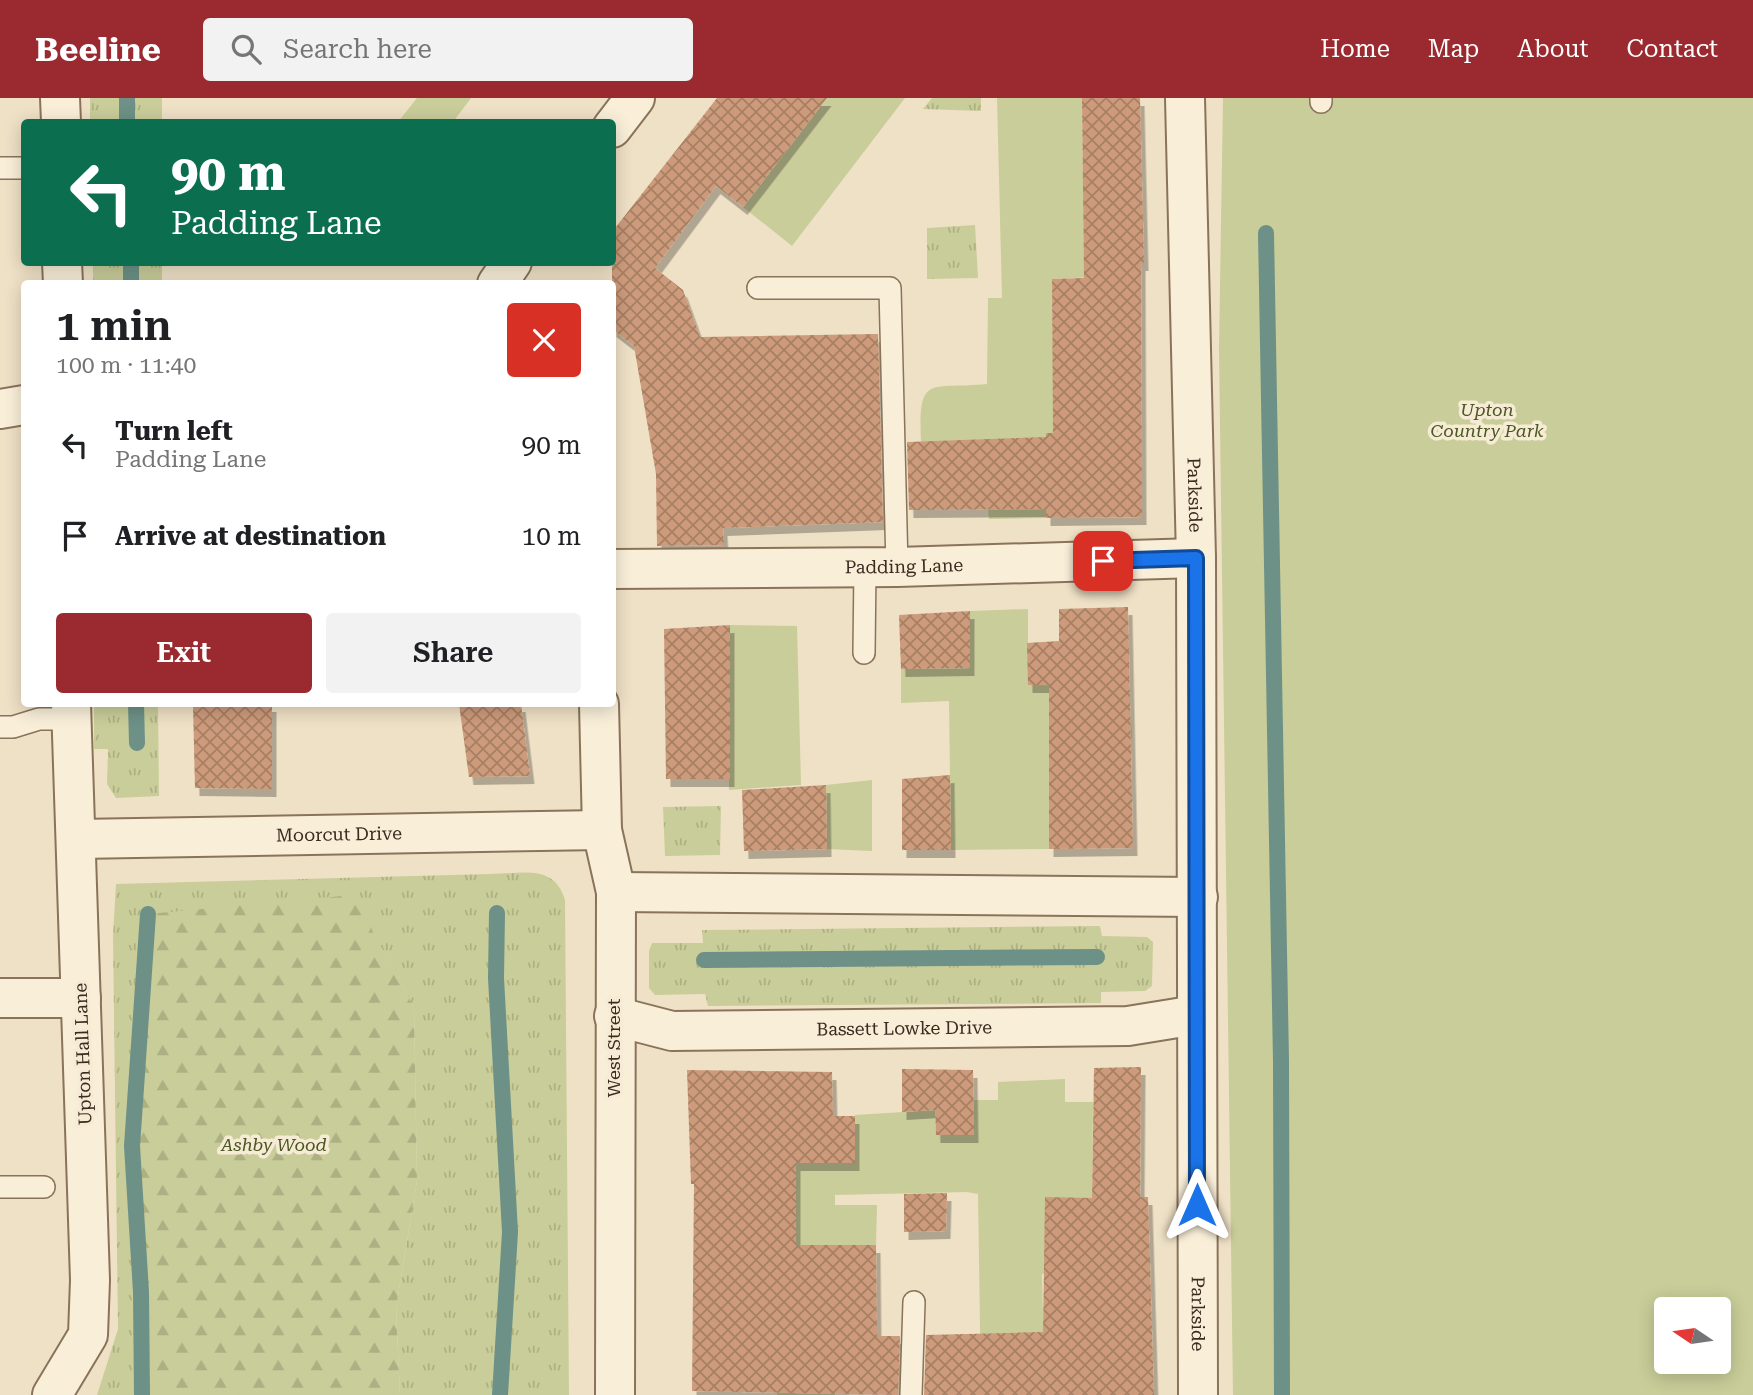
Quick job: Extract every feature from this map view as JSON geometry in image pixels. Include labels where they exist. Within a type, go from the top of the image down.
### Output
[{"type":"street","points":[[60,98],[61,119]]},
{"type":"street","points":[[616,123],[635,98]]},
{"type":"street","name":"Parkside","points":[[1185,98],[1196,558],[1198,1395]]},
{"type":"street","points":[[0,409],[21,406]]},
{"type":"street","name":"Padding Lane","points":[[616,569],[881,568],[1196,558]]},
{"type":"street","name":"West Street","points":[[599,707],[602,830],[616,892],[615,1395]]},
{"type":"street","name":"Upton Hall Lane","points":[[52,1395],[88,1335],[90,1280],[71,711]]},
{"type":"street","name":"Moorcut Drive","points":[[77,839],[602,830]]},
{"type":"street","points":[[616,892],[1198,897]]},
{"type":"street","points":[[0,998],[81,998]]},
{"type":"street","name":"Bassett Lowke Drive","points":[[614,1016],[672,1031],[1128,1026],[1196,1015]]},
{"type":"lane","points":[[0,168],[21,168]]},
{"type":"lane","points":[[758,288],[890,288],[881,568],[864,653]]},
{"type":"lane","points":[[0,727],[13,727],[71,711]]},
{"type":"lane","points":[[0,1187],[44,1187]]},
{"type":"lane","points":[[911,1395],[914,1302]]},
{"type":"green space","points":[[90,98],[162,98],[162,119],[90,119]]},
{"type":"green space","points":[[417,98],[471,98],[455,119],[400,119]]},
{"type":"green space","points":[[827,98],[905,98],[792,246],[743,207]]},
{"type":"green space","points":[[932,98],[981,98],[981,111],[923,109]]},
{"type":"green space","points":[[997,98],[1082,98],[1084,266],[1095,277],[1052,279],[1053,350],[1089,409],[1046,518],[989,519],[988,509],[921,442],[922,404],[931,389],[987,384],[988,298],[1002,298]]},
{"type":"green space","name":"Upton Country Park","points":[[1223,98],[1753,98],[1753,1395],[1233,1395],[1219,349]]},
{"type":"green space","points":[[975,225],[978,278],[927,279],[927,228]]},
{"type":"green space","points":[[93,266],[162,266],[162,280],[93,280]]},
{"type":"green space","points":[[1028,609],[1028,685],[1129,686],[1132,738],[1049,740],[1049,849],[951,850],[949,701],[901,703],[901,669],[970,668],[970,611]]},
{"type":"green space","points":[[730,625],[797,626],[801,785],[729,790]]},
{"type":"green space","points":[[94,707],[158,707],[159,796],[116,798],[107,784],[108,749],[94,749]]},
{"type":"green space","points":[[872,780],[872,851],[827,849],[826,785]]},
{"type":"green space","points":[[721,806],[720,855],[665,856],[663,807]]},
{"type":"green space","points":[[525,872],[545,876],[560,888],[565,900],[569,1395],[400,1395],[396,1308],[417,1180],[414,1007],[352,895],[184,1395],[97,1395],[118,1329],[113,936],[116,884]]},
{"type":"green space","name":"Ashby Wood","points":[[353,895],[414,1007],[417,1180],[396,1308],[400,1395],[142,1395],[141,1292],[132,1146],[148,914]]},
{"type":"green space","points":[[1100,926],[1102,936],[1147,937],[1153,942],[1152,986],[1145,991],[1101,992],[1101,1003],[708,1006],[705,994],[655,995],[649,988],[649,951],[652,943],[703,943],[702,930]]},
{"type":"green space","points":[[771,1071],[797,1072],[855,1163],[855,1115],[935,1110],[936,1135],[973,1135],[973,1100],[998,1100],[998,1082],[1065,1079],[1065,1102],[1093,1102],[1092,1198],[1045,1198],[1045,1234],[1087,1273],[1042,1274],[1045,1395],[981,1395],[978,1194],[967,1192],[835,1195],[835,1205],[877,1205],[876,1245],[830,1245],[835,1395],[777,1395],[796,1252],[796,1206],[771,1114]]},
{"type":"building","points":[[717,98],[827,98],[743,207],[716,186],[655,268],[683,290],[700,337],[878,334],[883,522],[723,528],[724,545],[657,546],[656,474],[634,346],[616,332],[616,280],[612,280],[612,266],[616,266],[616,227]]},
{"type":"building","points":[[1082,98],[1140,98],[1144,263],[1141,263],[1142,517],[1046,518],[1046,509],[909,510],[907,442],[1046,437],[1046,433],[1053,433],[1052,279],[1084,278]]},
{"type":"building","points":[[1128,607],[1133,848],[1049,849],[1049,685],[1028,685],[1027,643],[1059,641],[1059,609]]},
{"type":"building","points":[[970,611],[970,668],[901,669],[899,615]]},
{"type":"building","points":[[730,625],[730,779],[666,779],[664,629]]},
{"type":"building","points":[[193,707],[272,707],[272,789],[195,788]]},
{"type":"building","points":[[459,707],[521,707],[530,776],[469,777]]},
{"type":"building","points":[[950,775],[951,850],[902,850],[902,779]]},
{"type":"building","points":[[826,785],[827,849],[744,851],[742,790]]},
{"type":"building","points":[[1141,1067],[1140,1197],[1148,1197],[1154,1395],[924,1395],[926,1335],[1043,1332],[1045,1197],[1092,1198],[1094,1068]]},
{"type":"building","points":[[902,1069],[973,1070],[974,1135],[936,1135],[935,1110],[902,1112]]},
{"type":"building","points":[[687,1070],[832,1072],[833,1116],[855,1116],[855,1163],[796,1163],[796,1245],[876,1245],[877,1336],[900,1336],[898,1395],[692,1391],[694,1184],[691,1184]]},
{"type":"building","points":[[947,1193],[946,1231],[904,1232],[904,1194]]},
{"type":"waterway","points":[[127,98],[127,119]]},
{"type":"waterway","points":[[1266,233],[1281,1061],[1282,1395]]},
{"type":"waterway","points":[[131,266],[131,280]]},
{"type":"waterway","points":[[136,707],[137,743]]},
{"type":"waterway","points":[[497,913],[496,978],[510,1232],[500,1395]]},
{"type":"waterway","points":[[142,1395],[141,1292],[132,1146],[148,914]]},
{"type":"waterway","points":[[704,960],[1097,957]]},
{"type":"route","points":[[1103,561],[1196,558],[1197,1205]]}]
